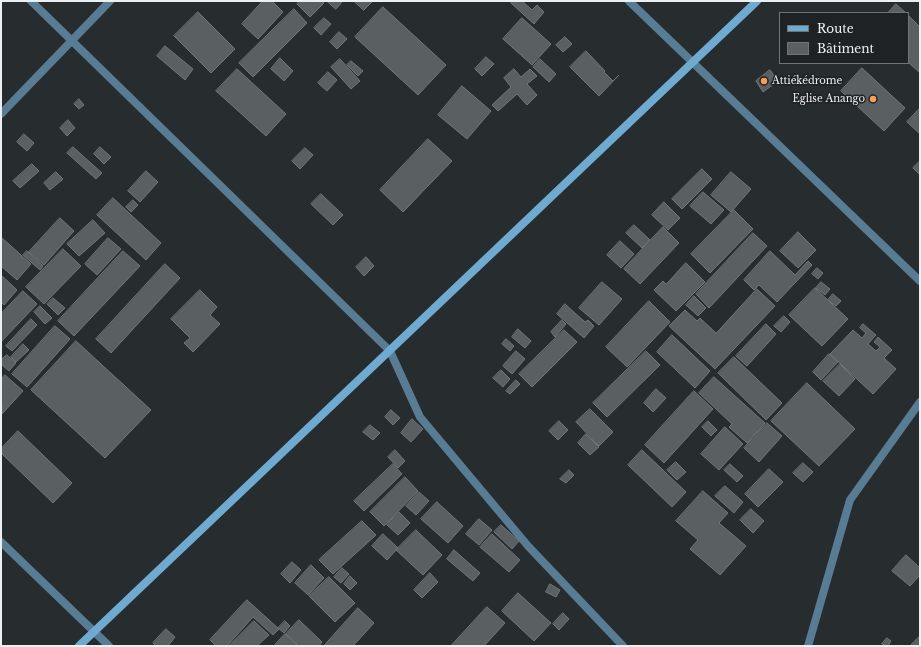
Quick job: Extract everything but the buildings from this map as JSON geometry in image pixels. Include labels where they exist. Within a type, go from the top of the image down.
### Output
[{"type":"main road","points":[[79,646],[757,1]]},
{"type":"street","points":[[31,1],[390,351],[420,417],[528,546],[623,646]]},
{"type":"street","points":[[1,114],[110,1]]},
{"type":"street","points":[[629,1],[920,281]]},
{"type":"street","points":[[808,646],[850,500],[920,402]]},
{"type":"street","points":[[1,542],[109,646]]},
{"type":"place","name":"Attiékédrome","points":[[764,81]]},
{"type":"place","name":"Eglise Anango","points":[[873,99]]}]
